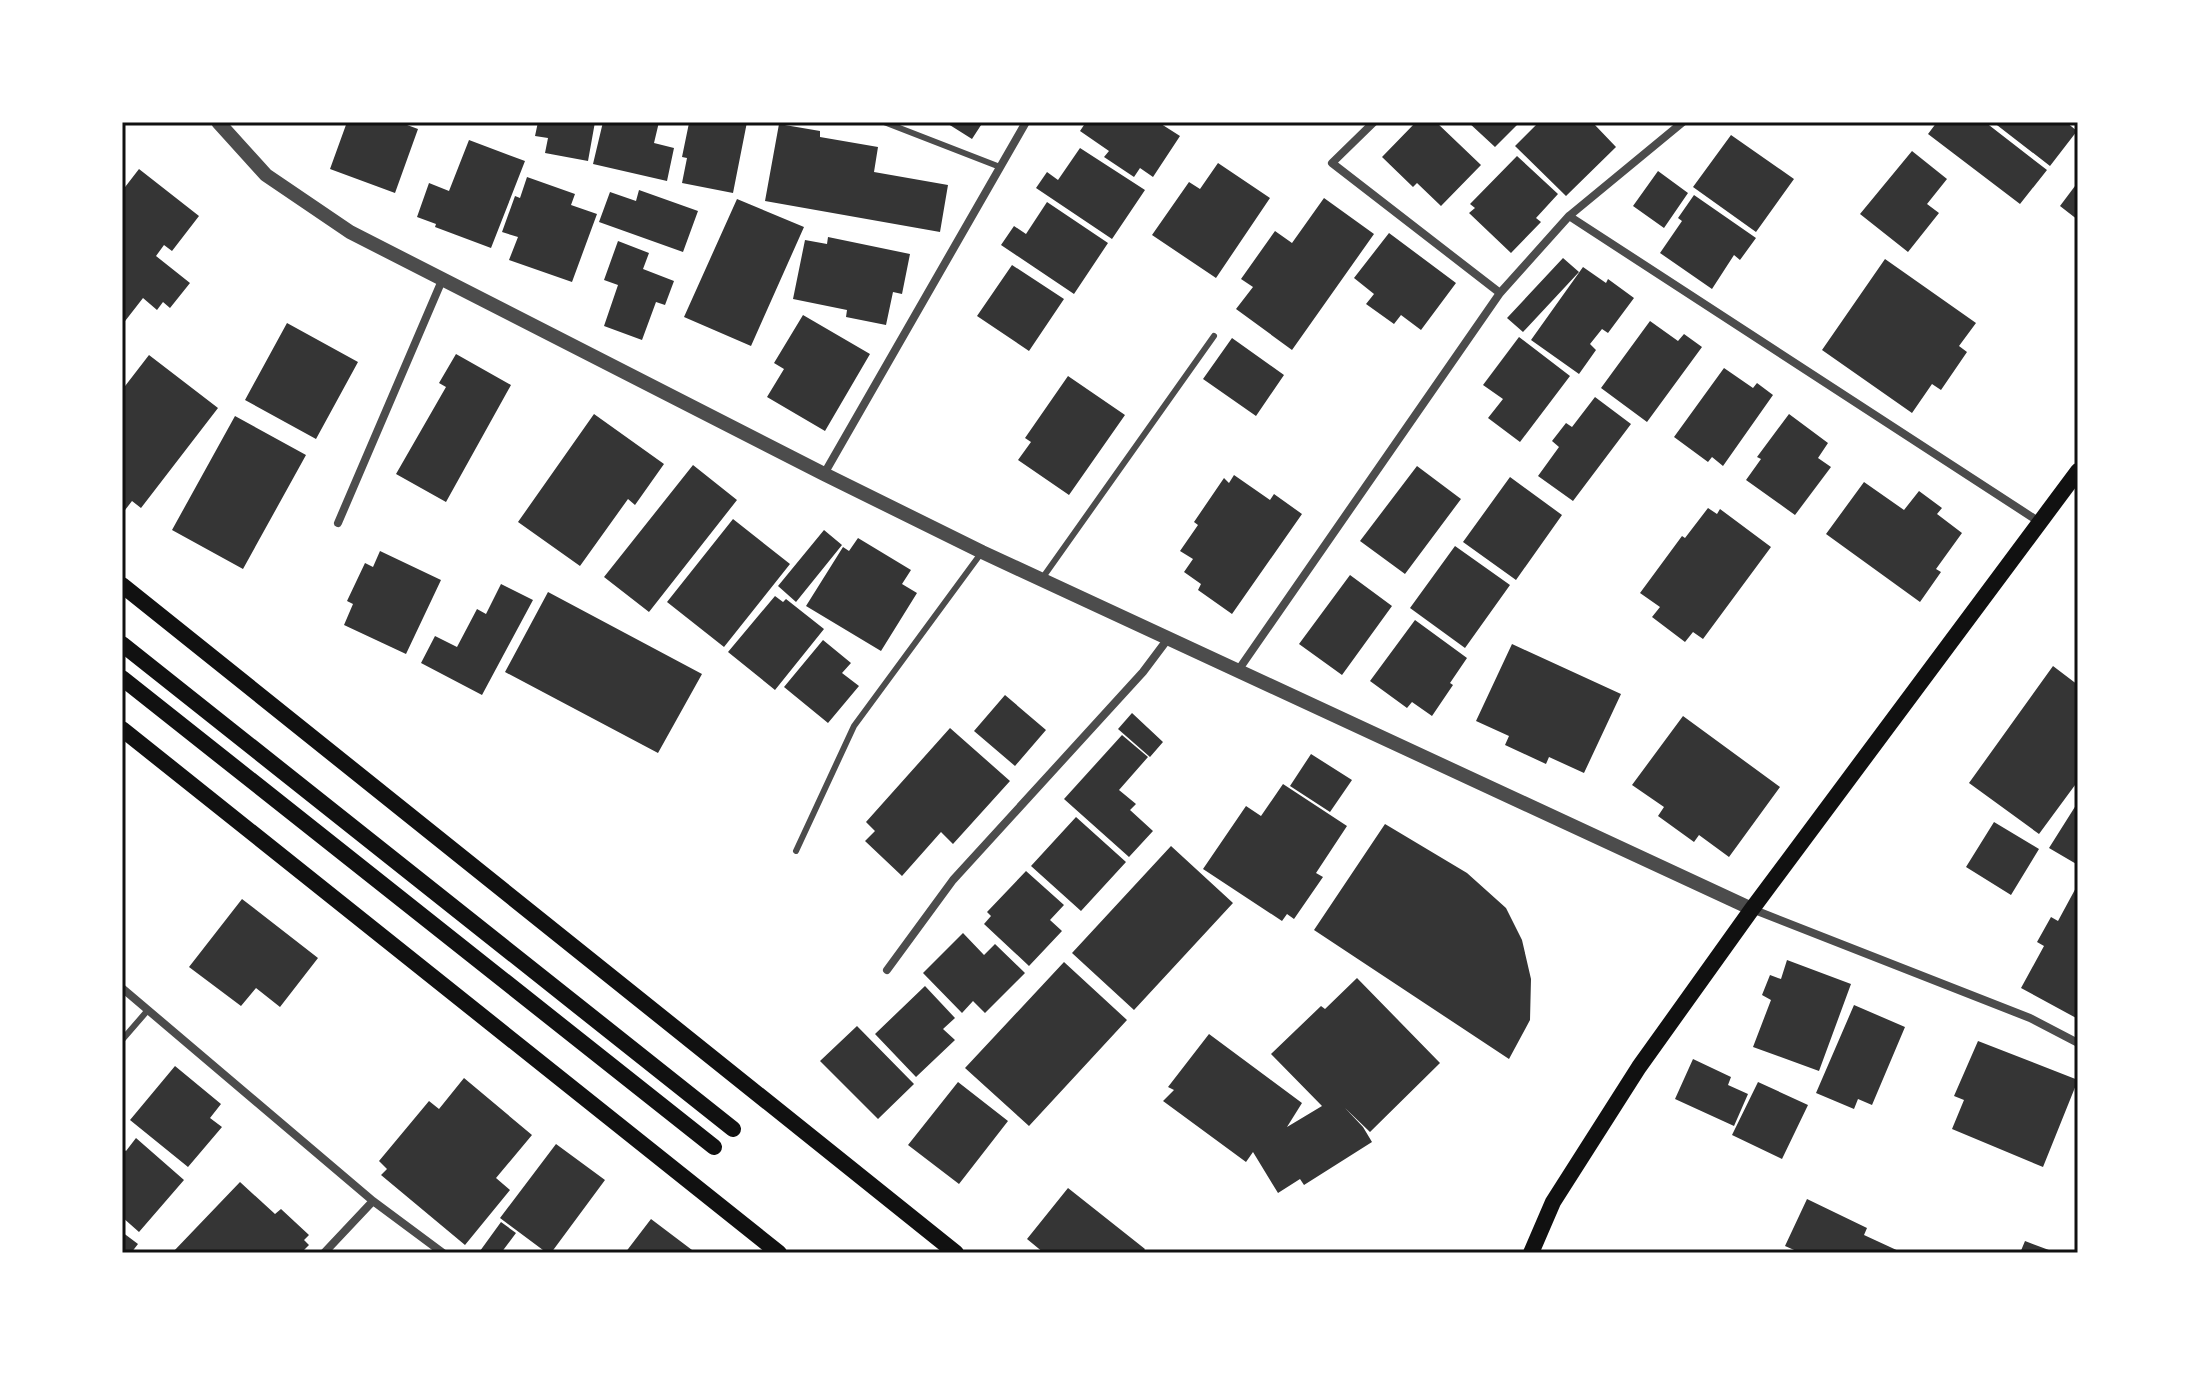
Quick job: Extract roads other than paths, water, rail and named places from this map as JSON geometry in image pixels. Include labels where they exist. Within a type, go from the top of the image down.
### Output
[{"type":"main road","points":[[1531,1253],[1553,1202],[1639,1067],[1752,909],[2078,471]]},
{"type":"main road","points":[[122,585],[956,1253]]},
{"type":"main road","points":[[122,644],[733,1129]]},
{"type":"main road","points":[[122,678],[714,1147]]},
{"type":"main road","points":[[122,729],[779,1253]]},
{"type":"street","points":[[218,122],[266,175],[350,232],[824,474],[1167,640],[1752,909],[2030,1018],[2078,1043]]},
{"type":"street","points":[[824,474],[1026,122]]},
{"type":"street","points":[[1374,122],[1332,163],[1500,293]]},
{"type":"street","points":[[1237,672],[1500,293],[1569,216],[1683,122]]},
{"type":"street","points":[[1569,216],[2041,523]]},
{"type":"street","points":[[338,523],[443,278]]},
{"type":"street","points":[[887,970],[953,880],[1143,672],[1167,640]]},
{"type":"street","points":[[122,988],[373,1201],[443,1253]]},
{"type":"street","points":[[324,1253],[373,1201]]},
{"type":"lane","points":[[884,122],[1000,167]]},
{"type":"lane","points":[[1041,580],[1214,336]]},
{"type":"lane","points":[[796,851],[854,726],[982,552]]},
{"type":"lane","points":[[122,1040],[148,1010]]}]
